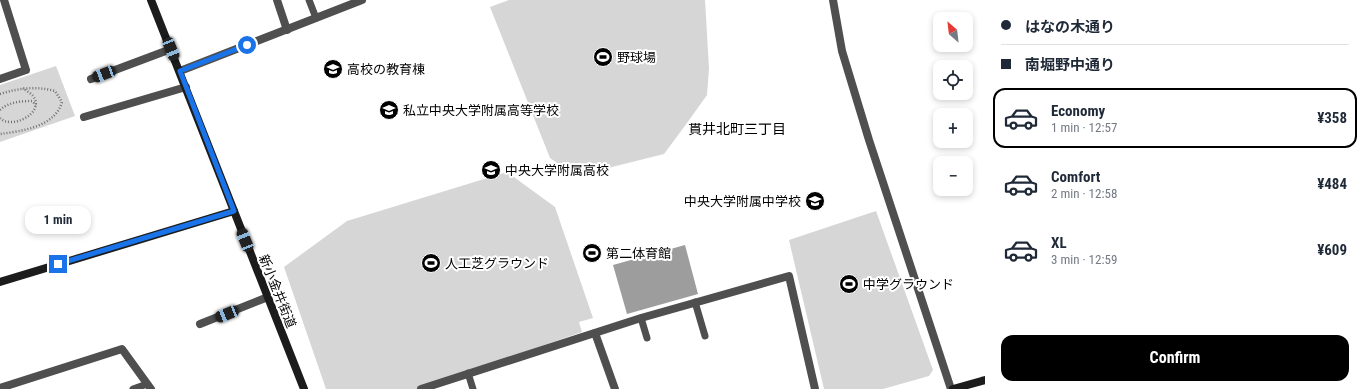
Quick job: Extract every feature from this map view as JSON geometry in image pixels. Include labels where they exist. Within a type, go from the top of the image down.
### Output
[{"type":"main road","name":"新小金井街道","points":[[151,0],[304,389]]},
{"type":"main road","points":[[0,282],[234,211]]},
{"type":"main road","points":[[952,389],[985,380]]},
{"type":"street","points":[[0,79],[26,70],[4,0]]},
{"type":"street","points":[[277,0],[287,30]]},
{"type":"street","points":[[180,71],[362,0]]},
{"type":"street","points":[[833,0],[842,51],[860,110],[952,389]]},
{"type":"street","points":[[91,80],[171,49]]},
{"type":"street","points":[[84,117],[186,86]]},
{"type":"street","points":[[421,389],[641,318],[789,276],[815,389]]},
{"type":"street","points":[[200,324],[268,297]]},
{"type":"street","points":[[595,333],[615,389]]},
{"type":"street","points":[[0,388],[122,349],[149,387]]},
{"type":"lane","points":[[308,0],[316,18]]},
{"type":"lane","points":[[695,302],[705,336]]},
{"type":"lane","points":[[641,318],[647,338]]},
{"type":"lane","points":[[468,373],[473,389]]},
{"type":"lane","points":[[133,389],[149,387]]},
{"type":"path","points":[[0,118],[2,121],[10,122],[22,120],[33,113],[36,105],[33,96],[22,88]]},
{"type":"path","points":[[0,94],[22,88],[42,88],[55,91],[62,102],[58,113],[43,124],[20,131],[0,134]]},
{"type":"path","points":[[0,110],[12,104],[26,101],[32,101],[36,105]]},
{"type":"shaded area","points":[[509,0],[705,0],[709,68],[707,95],[664,154],[576,176],[550,158],[490,7]]},
{"type":"shaded area","points":[[56,66],[75,116],[0,142],[0,85]]},
{"type":"shaded area","points":[[507,172],[555,207],[593,318],[579,322],[582,332],[416,389],[326,389],[284,267],[347,221]]},
{"type":"shaded area","points":[[876,211],[933,370],[929,376],[883,389],[824,389],[789,240]]},
{"type":"shaded area","points":[[685,245],[698,294],[627,314],[613,265]]},
{"type":"place","name":"野球場","points":[[603,57]]},
{"type":"place","name":"高校の教育棟","points":[[333,69]]},
{"type":"place","name":"私立中央大学附属高等学校","points":[[389,110]]},
{"type":"place","name":"中央大学附属高校","points":[[491,170]]},
{"type":"place","name":"中央大学附属中学校","points":[[815,201]]},
{"type":"place","name":"第二体育館","points":[[592,253]]},
{"type":"place","name":"人工芝グラウンド","points":[[431,263]]},
{"type":"place","name":"中学グラウンド","points":[[849,284]]},
{"type":"district","name":"貫井北町三丁目","points":[[737,129]]},
{"type":"route","points":[[58,264],[234,211],[180,71],[247,45]]}]
